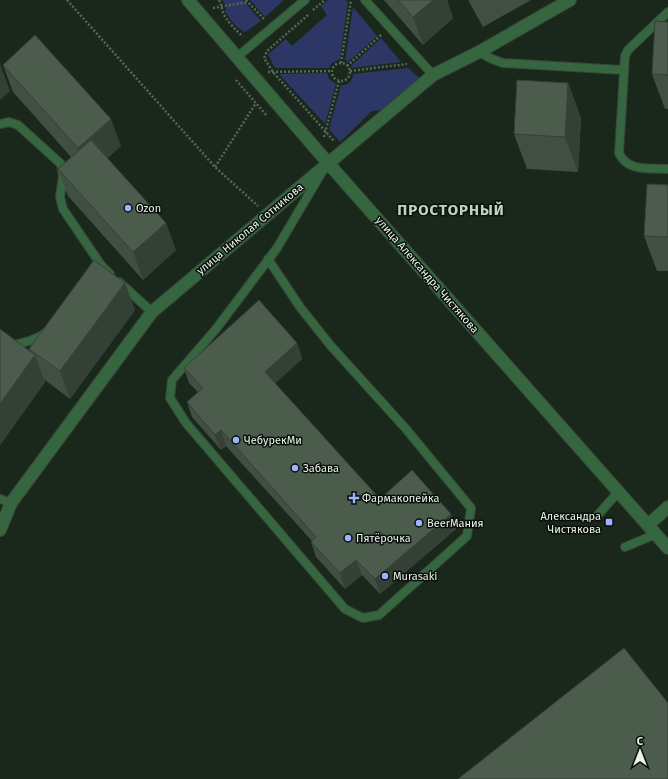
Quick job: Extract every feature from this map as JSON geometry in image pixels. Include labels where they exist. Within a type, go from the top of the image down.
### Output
[{"type":"street","name":"улица Александра Чистякова","points":[[188,0],[319,153],[668,548]]},
{"type":"street","name":"улица Николая Сотникова","points":[[0,530],[6,501],[152,312],[433,75],[480,52],[570,0]]},
{"type":"street","points":[[648,525],[668,507]]},
{"type":"lane","points":[[237,57],[304,0]]},
{"type":"lane","points":[[365,0],[433,75]]},
{"type":"lane","points":[[668,12],[628,50],[625,56],[619,153],[624,162],[630,166],[668,169]]},
{"type":"lane","points":[[480,52],[503,63],[623,70]]},
{"type":"lane","points":[[0,124],[9,122],[18,125],[61,164],[63,176],[60,197],[63,208],[99,268],[152,312]]},
{"type":"lane","points":[[268,259],[300,307],[331,346],[406,429],[471,508],[467,536],[378,615],[362,618],[345,609],[186,423],[170,398],[172,380],[216,329],[268,259],[277,248],[328,163]]},
{"type":"lane","points":[[0,355],[4,349],[44,334],[53,323]]},
{"type":"lane","points":[[597,516],[618,492]]},
{"type":"lane","points":[[625,547],[656,534]]},
{"type":"path","points":[[67,0],[215,167],[267,215]]},
{"type":"path","points":[[219,0],[223,6],[222,12],[238,33],[243,36],[247,35]]},
{"type":"path","points":[[342,64],[351,0]]},
{"type":"path","points":[[197,10],[247,1],[265,21],[270,17]]},
{"type":"path","points":[[322,1],[267,51],[265,61],[342,151]]},
{"type":"path","points":[[347,66],[389,27]]},
{"type":"path","points":[[350,71],[421,62]]},
{"type":"path","points":[[342,64],[347,66],[350,71],[350,75],[346,80],[339,81],[333,77],[332,71],[334,66],[342,64]]},
{"type":"path","points":[[268,72],[332,71]]},
{"type":"path","points":[[236,80],[270,119]]},
{"type":"path","points":[[319,153],[339,81]]},
{"type":"path","points":[[215,167],[256,103]]},
{"type":"shaded area","points":[[222,0],[243,0],[261,21],[245,32],[234,23],[227,14],[225,11],[227,6]]},
{"type":"shaded area","points":[[250,0],[284,0],[265,17]]},
{"type":"shaded area","points":[[328,0],[346,0],[348,2],[340,59],[332,63],[329,68],[275,68],[268,54],[286,39],[292,46],[327,15],[321,6]]},
{"type":"shaded area","points":[[353,7],[377,36],[348,62],[345,60]]},
{"type":"shaded area","points":[[381,38],[401,62],[352,68],[351,66]]},
{"type":"shaded area","points":[[408,68],[423,81],[383,110],[372,111],[340,142],[329,129],[341,85],[346,85],[349,83],[353,74]]},
{"type":"shaded area","points":[[327,73],[329,79],[336,84],[325,124],[279,74]]},
{"type":"building","points":[[398,0],[433,0],[413,17]]},
{"type":"building","points":[[655,21],[668,22],[668,75],[652,74]]},
{"type":"building","points":[[35,35],[111,119],[78,148],[3,65]]},
{"type":"building","points":[[517,80],[568,83],[565,137],[514,134]]},
{"type":"building","points":[[91,140],[166,223],[133,252],[58,169]]},
{"type":"building","points":[[647,184],[668,185],[668,237],[644,236]]},
{"type":"building","points":[[94,260],[125,283],[60,371],[29,349]]},
{"type":"building","name":"Забава","points":[[259,300],[297,343],[265,372],[380,499],[412,470],[451,514],[375,579],[356,560],[340,573],[311,542],[316,537],[221,430],[215,435],[187,402],[203,388],[184,368]]},
{"type":"building","points":[[0,329],[35,355],[0,404]]},
{"type":"building","points":[[624,648],[668,703],[668,779],[458,779]]},
{"type":"place","name":"Ozon","points":[[128,208]]},
{"type":"place","name":"ЧебурекМи","points":[[236,440]]},
{"type":"place","name":"Забава","points":[[295,468]]},
{"type":"place","name":"Фармакопейка","points":[[354,498]]},
{"type":"place","name":"Александра Чистякова","points":[[609,522]]},
{"type":"place","name":"BeerМания","points":[[419,523]]},
{"type":"place","name":"Пятёрочка","points":[[348,538]]},
{"type":"place","name":"Murasaki","points":[[385,576]]},
{"type":"district","name":"ПРОСТОРНЫЙ","points":[[451,210]]}]
